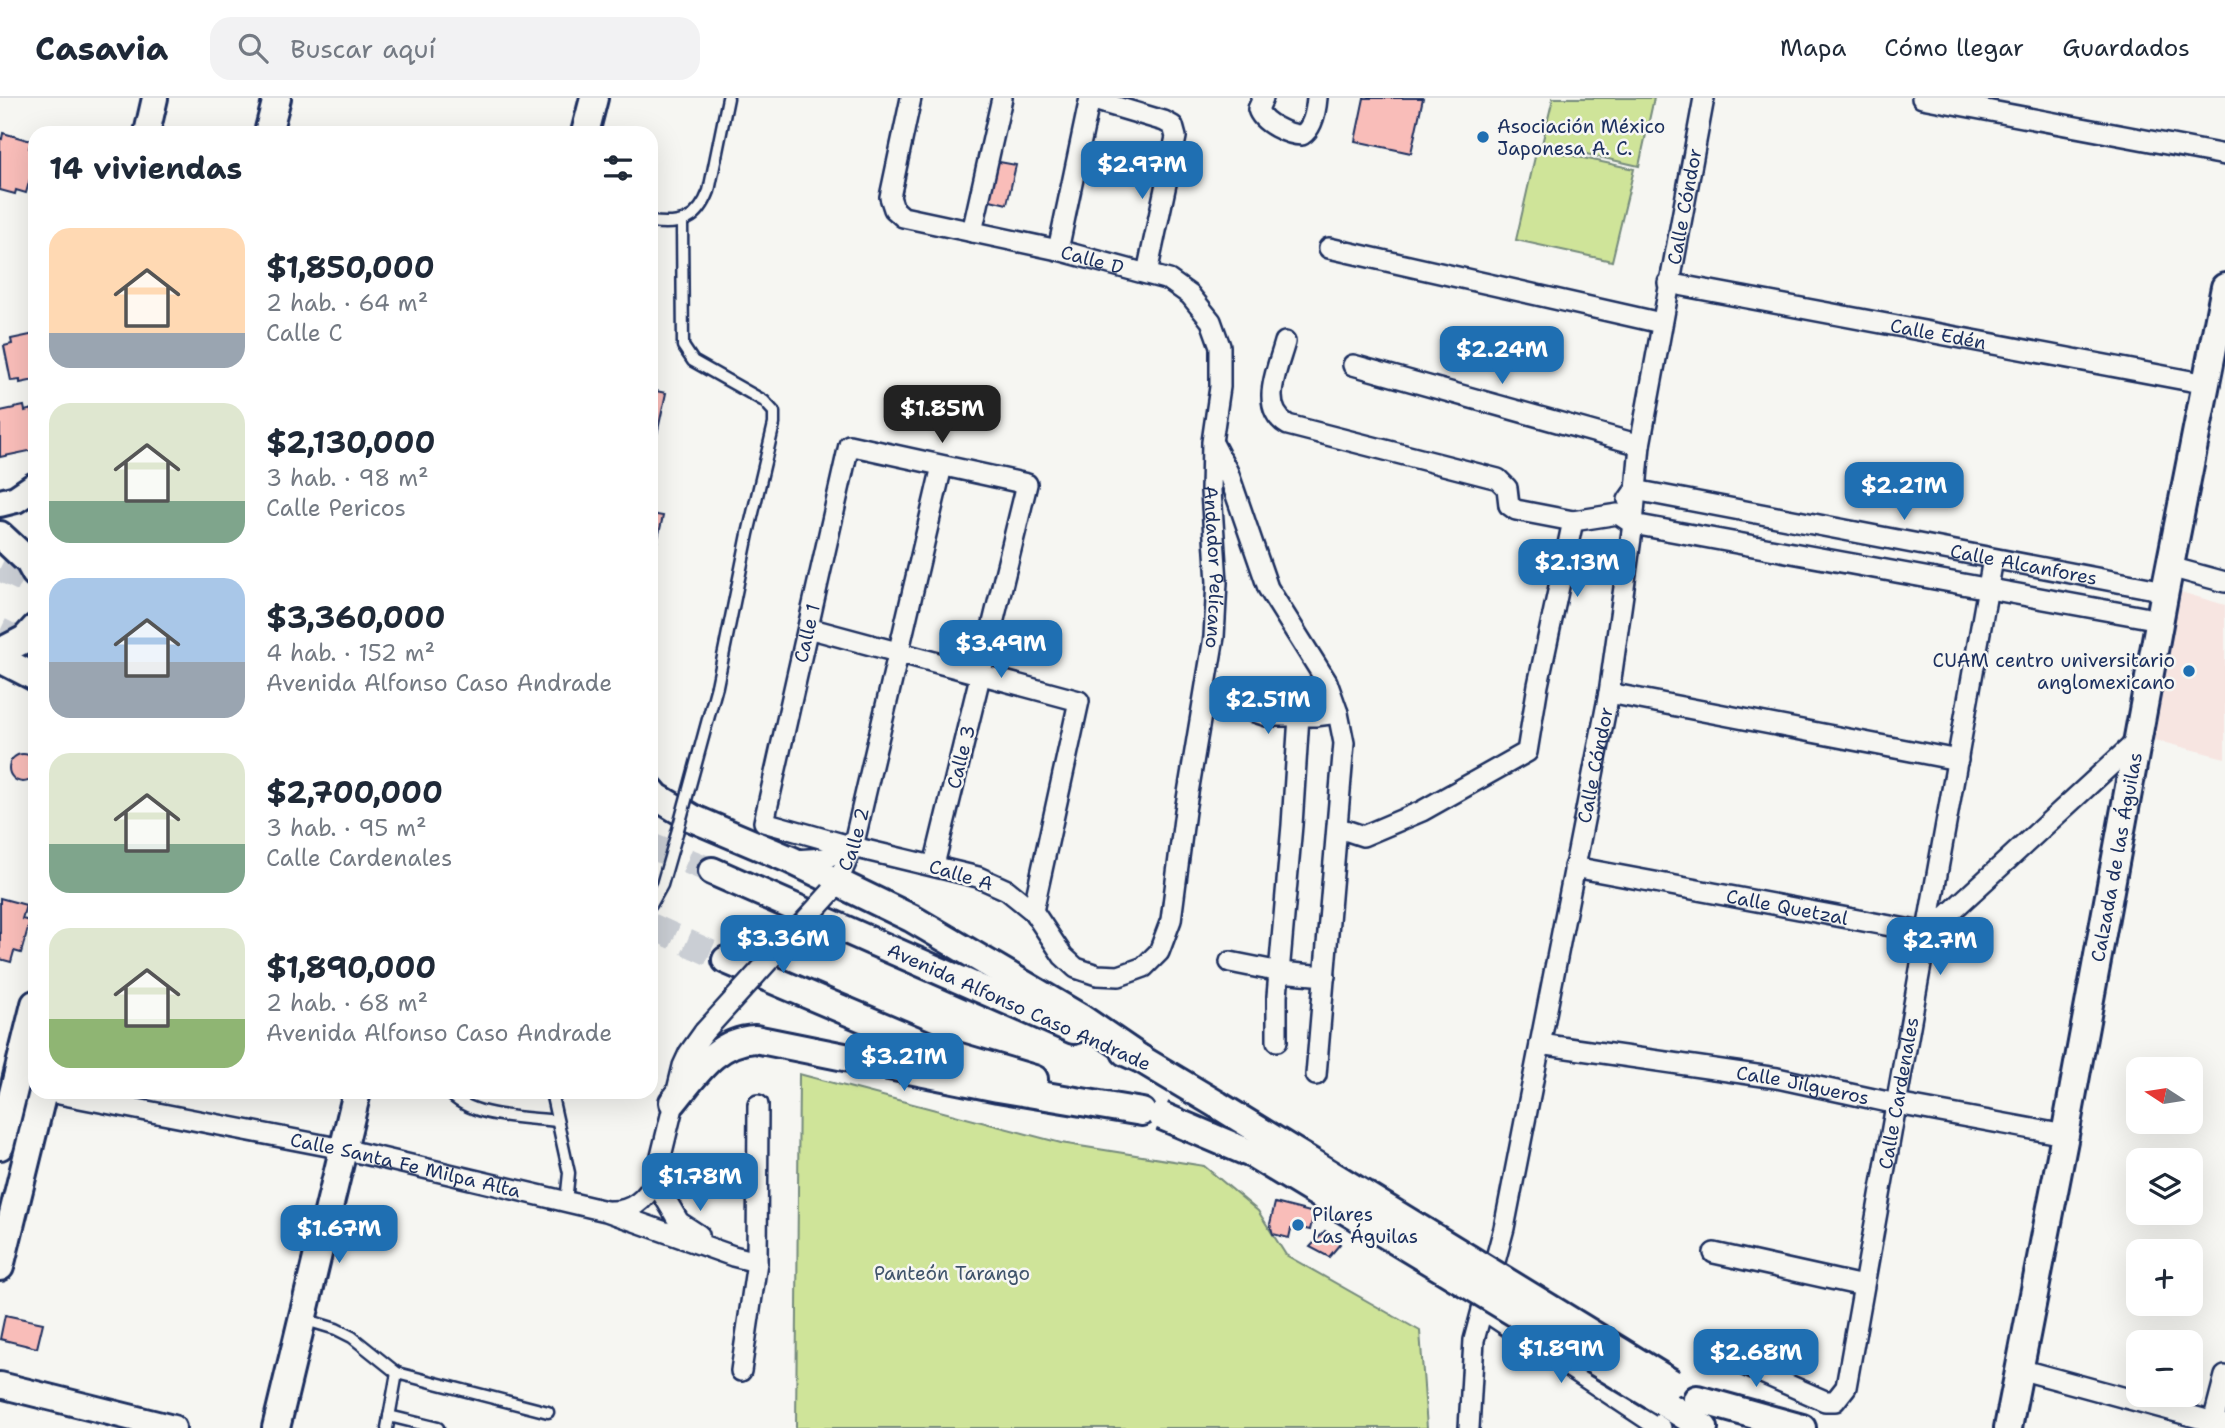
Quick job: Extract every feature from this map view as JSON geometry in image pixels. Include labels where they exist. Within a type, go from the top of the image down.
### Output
[{"type":"main road","points":[[270,126],[277,98]]},
{"type":"main road","points":[[587,126],[594,98]]},
{"type":"main road","name":"Calzada de las Águilas","points":[[2008,1428],[2225,287]]},
{"type":"main road","points":[[0,503],[16,499],[28,491]]},
{"type":"main road","points":[[0,535],[28,561]]},
{"type":"main road","points":[[0,652],[28,636]]},
{"type":"main road","points":[[0,659],[28,673]]},
{"type":"main road","points":[[658,798],[692,818],[790,860],[834,888],[911,918],[1081,1018],[1141,1059]]},
{"type":"main road","name":"Avenida Alfonso Caso Andrade","points":[[712,871],[1141,1059],[1218,1105],[1666,1405],[1697,1399],[1744,1428]]},
{"type":"main road","name":"Avenida Alfonso Caso Andrade","points":[[726,960],[943,1052],[1152,1114],[1254,1155],[1704,1428]]},
{"type":"main road","points":[[673,1102],[705,1063],[719,1051],[735,1042],[755,1039],[998,1088],[1152,1114]]},
{"type":"main road","points":[[0,1146],[25,1087],[28,1062]]},
{"type":"main road","points":[[0,1267],[41,1099]]},
{"type":"main road","points":[[276,1428],[355,1099]]},
{"type":"main road","points":[[1697,1399],[1802,1428]]},
{"type":"street","points":[[149,126],[156,98]]},
{"type":"street","name":"Calle D","points":[[911,98],[890,197],[894,209],[903,217],[1058,250],[1168,279],[1190,295],[1211,321],[1220,346],[1220,387]]},
{"type":"street","points":[[972,232],[1002,98]]},
{"type":"street","points":[[1058,250],[1090,98],[1164,121],[1172,126],[1176,137],[1147,273]]},
{"type":"street","points":[[1264,98],[1258,109],[1262,118],[1287,132],[1302,135],[1308,131],[1317,98]]},
{"type":"street","name":"Calle Cóndor","points":[[1469,1428],[1474,1340],[1504,1228],[1609,693],[1625,519],[1635,490],[1640,445],[1668,283],[1704,98]]},
{"type":"street","points":[[1922,98],[2225,155]]},
{"type":"street","points":[[1329,248],[1661,323]]},
{"type":"street","name":"Calle Edén","points":[[1668,283],[2207,384]]},
{"type":"street","name":"Calle Alcanfores","points":[[1285,342],[1272,394],[1273,409],[1281,421],[1498,479],[1505,484],[1509,505],[1516,510],[1573,521],[1625,519],[2160,620]]},
{"type":"street","points":[[1353,365],[1640,445]]},
{"type":"street","name":"Andador Pelícano","points":[[1159,952],[1171,920],[1185,811],[1214,637],[1217,582],[1211,491],[1212,442],[1220,387]]},
{"type":"street","points":[[1212,442],[1228,472],[1268,588],[1327,682],[1338,712],[1344,743],[1339,828],[1316,1074]]},
{"type":"street","name":"Calle 1","points":[[764,822],[849,445],[942,466]]},
{"type":"street","name":"Calle 3","points":[[934,865],[1027,485],[942,466]]},
{"type":"street","name":"Calle 2","points":[[606,1211],[626,1209],[643,1199],[655,1181],[673,1102],[689,1053],[704,1031],[834,888],[853,847],[942,466]]},
{"type":"street","name":"Calle Alcanfores","points":[[1635,490],[1993,559],[2168,579],[2225,582]]},
{"type":"street","points":[[1339,828],[1363,836],[1422,811],[1527,752],[1538,685],[1573,521]]},
{"type":"street","name":"Calle Cardenales","points":[[1744,1365],[1825,1401],[1835,1401],[1846,1387],[1993,559]]},
{"type":"street","points":[[808,628],[1079,701],[1033,911]]},
{"type":"street","points":[[1609,693],[1958,760]]},
{"type":"street","points":[[1206,696],[1267,716],[1338,712]]},
{"type":"street","points":[[1277,1041],[1299,716]]},
{"type":"street","points":[[1928,933],[2138,740]]},
{"type":"street","name":"Calle A","points":[[764,822],[978,877],[1007,890],[1033,911],[1063,956],[1076,968],[1097,975],[1119,976],[1144,967],[1159,952]]},
{"type":"street","points":[[790,860],[825,858],[853,847]]},
{"type":"street","name":"Calle Quetzal","points":[[1574,867],[1928,933]]},
{"type":"street","points":[[1230,962],[1280,972],[1325,976]]},
{"type":"street","name":"Calle Jilgueros","points":[[1541,1044],[1777,1078],[1897,1104],[2065,1135]]},
{"type":"street","name":"Calle Santa Fe Milpa Alta","points":[[85,1099],[343,1149],[606,1211],[757,1262]]},
{"type":"street","points":[[741,1371],[757,1262],[758,1105]]},
{"type":"street","points":[[655,1181],[678,1222],[733,1256]]},
{"type":"street","points":[[1714,1253],[1863,1286]]},
{"type":"street","name":"Avenida Alfonso Caso Andrade","points":[[1482,1309],[1666,1405]]},
{"type":"street","points":[[2019,1369],[2219,1424],[2225,1376]]},
{"type":"street","points":[[0,1385],[173,1428]]},
{"type":"lane","points":[[658,222],[682,222],[694,216],[704,203],[709,191],[727,98]]},
{"type":"lane","points":[[658,892],[717,686],[774,424],[774,412],[765,401],[693,361],[683,346],[682,222]]},
{"type":"lane","points":[[456,1099],[463,1106],[482,1112],[556,1121]]},
{"type":"lane","points":[[552,1099],[569,1173],[566,1203]]},
{"type":"lane","points":[[302,1318],[352,1337],[397,1373],[548,1412]]},
{"type":"lane","points":[[387,1428],[397,1373]]},
{"type":"lane","points":[[389,1416],[438,1428]]},
{"type":"shaded area","name":"CUAM centro universitario anglomexicano","points":[[2167,588],[2225,605],[2225,758],[2142,737]]},
{"type":"green space","points":[[1553,98],[1654,98],[1639,166],[1542,144]]},
{"type":"green space","points":[[1537,148],[1634,169],[1612,261],[1516,240]]},
{"type":"green space","name":"Panteón Tarango","points":[[799,1074],[1061,1143],[1204,1166],[1258,1211],[1286,1255],[1420,1331],[1427,1428],[796,1428]]},
{"type":"building","points":[[1364,98],[1423,98],[1411,153],[1355,141]]},
{"type":"building","points":[[3,133],[28,140],[26,193],[16,190],[15,194],[0,190],[0,138],[2,139]]},
{"type":"building","points":[[994,161],[1016,165],[1007,204],[986,199]]},
{"type":"building","points":[[28,335],[28,381],[11,381],[4,346],[12,344],[11,339]]},
{"type":"building","points":[[658,391],[666,393],[658,430]]},
{"type":"building","points":[[24,406],[25,411],[28,410],[28,451],[0,457],[0,411]]},
{"type":"building","points":[[658,515],[663,516],[658,538]]},
{"type":"building","points":[[28,755],[28,781],[23,782],[13,778],[9,768],[13,758]]},
{"type":"building","points":[[0,898],[26,905],[22,919],[28,920],[28,928],[21,953],[14,951],[11,962],[0,959]]},
{"type":"building","points":[[1275,1203],[1314,1213],[1310,1230],[1291,1229],[1289,1238],[1273,1234],[1270,1224]]},
{"type":"building","points":[[1325,1231],[1340,1244],[1329,1257],[1310,1247]]},
{"type":"building","points":[[5,1315],[43,1323],[37,1348],[0,1339]]},
{"type":"tunnel","points":[[0,568],[28,582]]},
{"type":"tunnel","points":[[0,631],[28,645]]},
{"type":"tunnel","points":[[658,849],[712,871]]},
{"type":"tunnel","points":[[658,929],[726,960]]},
{"type":"place","name":"Asociación México Japonesa A. C.","points":[[1483,137]]},
{"type":"place","name":"CUAM centro universitario anglomexicano","points":[[2189,671]]},
{"type":"place","name":"Pilares Las Águilas","points":[[1298,1225]]}]
